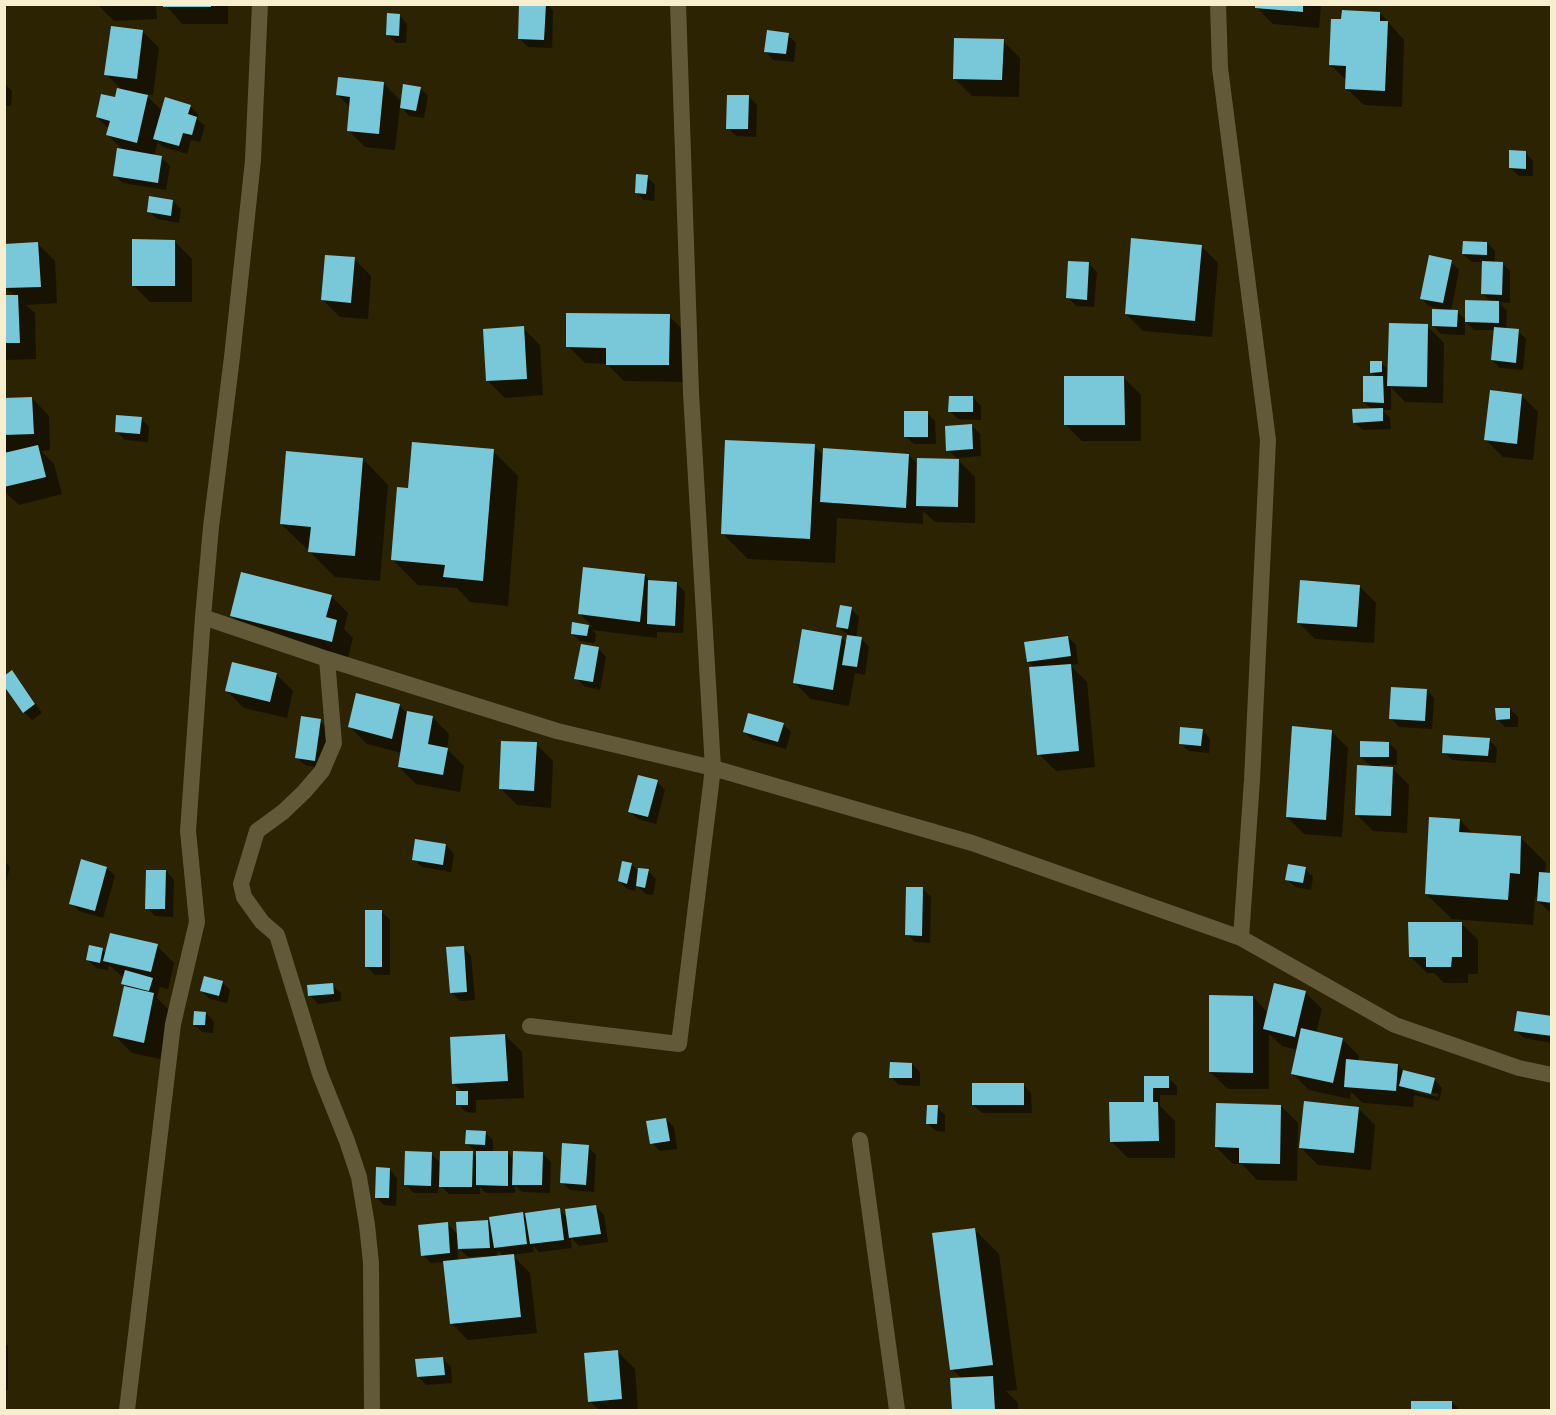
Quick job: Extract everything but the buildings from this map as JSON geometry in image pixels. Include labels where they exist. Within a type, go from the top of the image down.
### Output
[{"type":"street","points":[[127,1410],[172,1024],[197,922],[188,831],[211,527],[253,160],[260,4]]},
{"type":"street","points":[[530,1026],[680,1044],[713,768],[691,393],[678,4]]},
{"type":"street","points":[[1218,4],[1220,68],[1268,440],[1252,780],[1241,938]]},
{"type":"street","points":[[203,617],[327,659],[557,731],[713,768],[972,843],[1241,938],[1395,1025],[1519,1068],[1551,1075]]},
{"type":"street","points":[[327,659],[334,743],[322,771],[304,792],[283,812],[257,831],[241,884],[244,897],[261,922],[277,935],[320,1074],[347,1141],[358,1177],[367,1225],[370,1263],[372,1410]]},
{"type":"street","points":[[860,1140],[897,1410]]}]
